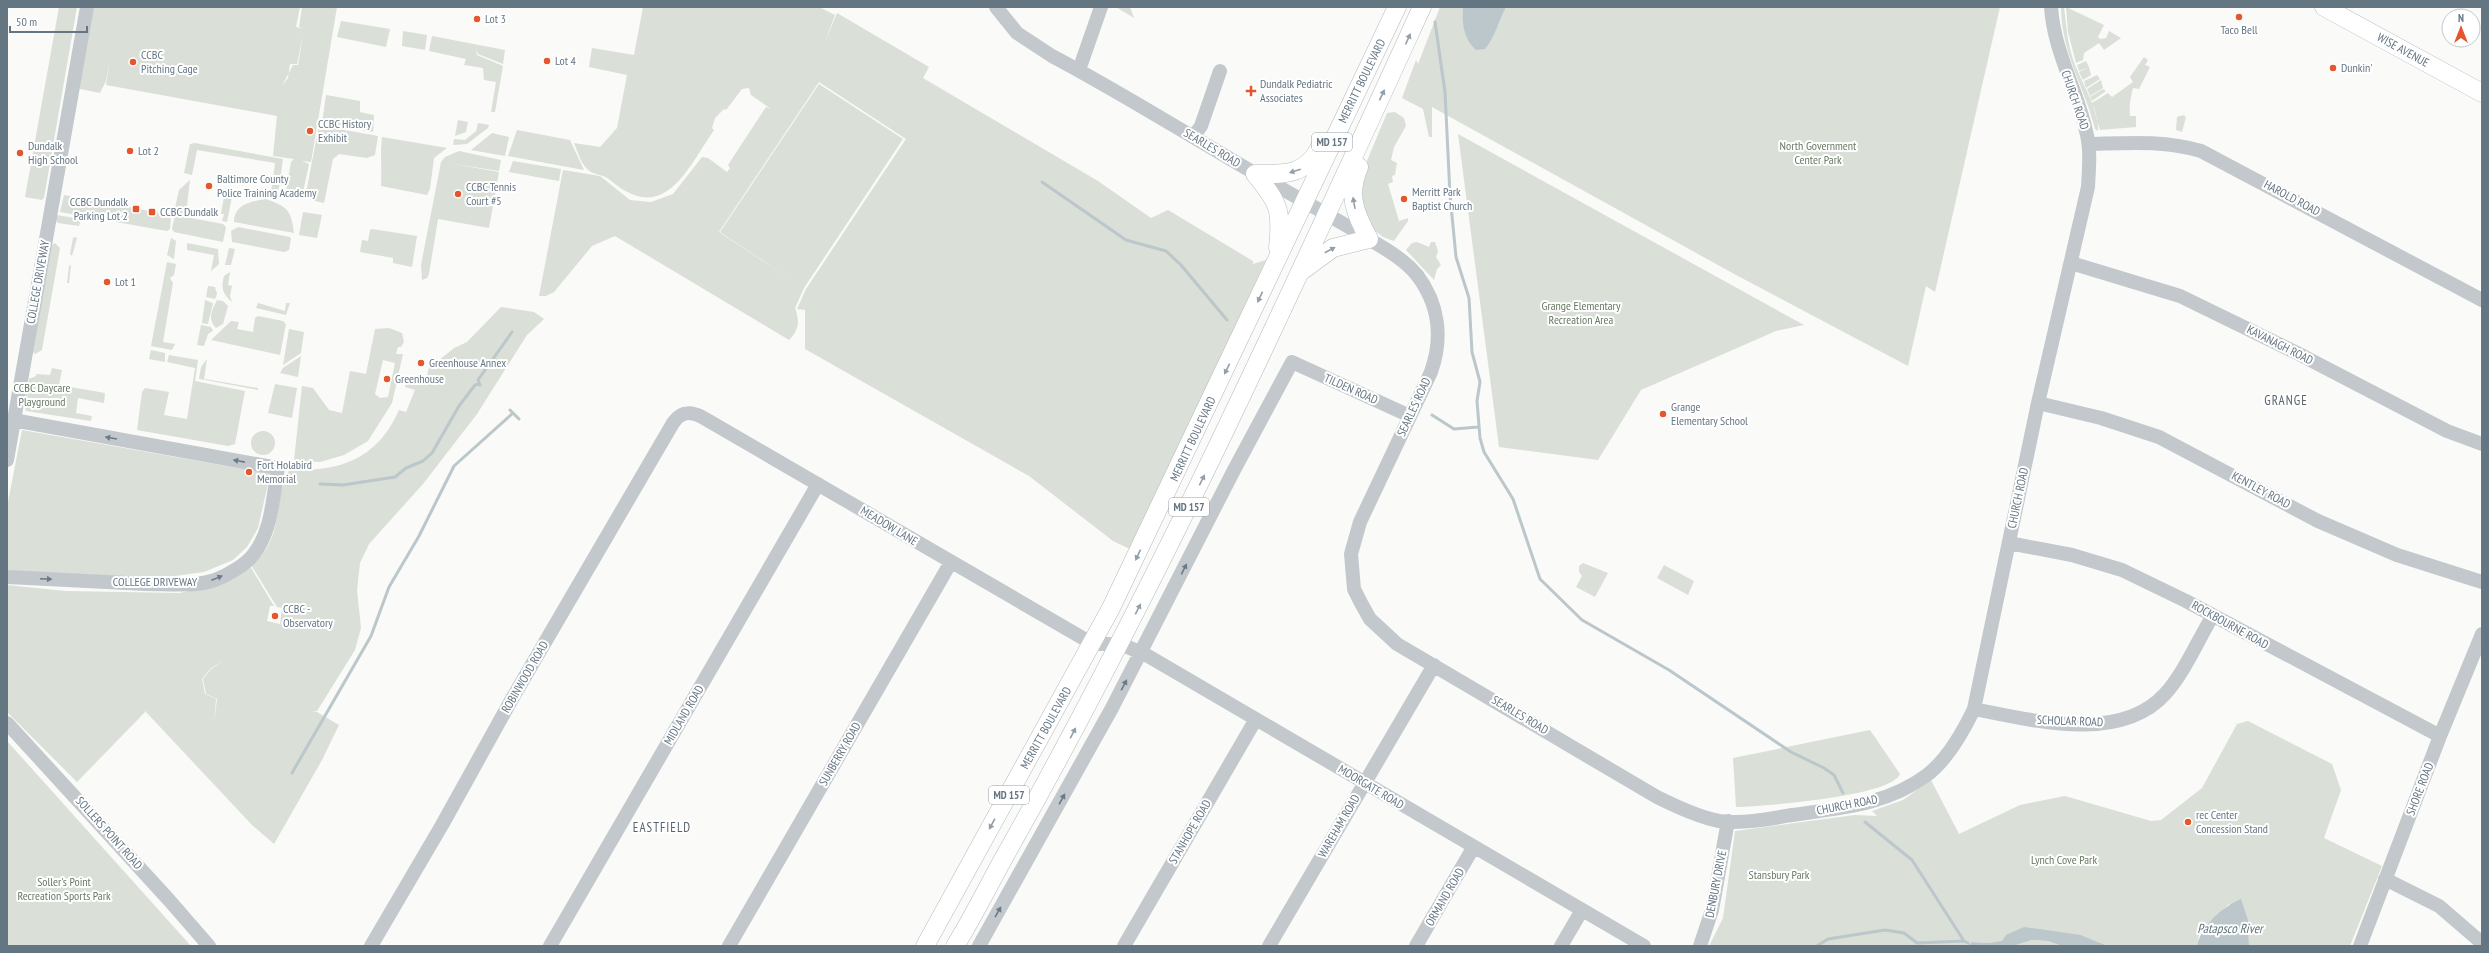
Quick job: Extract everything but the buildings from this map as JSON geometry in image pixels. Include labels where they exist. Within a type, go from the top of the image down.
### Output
[{"type":"main road","name":"MERRITT BOULEVARD","points":[[924,946],[1093,644],[1189,448],[1304,201],[1397,7]]},
{"type":"main road","name":"MERRITT BOULEVARD","points":[[955,946],[1121,644],[1214,457],[1328,214],[1422,7]]},
{"type":"main road","name":"WISE AVENUE","points":[[2324,7],[2482,93]]},
{"type":"main road","points":[[1255,174],[1285,174],[1303,168],[1311,163],[1354,77],[1378,48]]},
{"type":"main road","points":[[1299,274],[1332,248],[1369,239],[1357,217],[1352,202],[1352,191],[1357,173],[1372,139],[1370,121]]},
{"type":"main road","points":[[1255,174],[1276,201],[1280,218],[1276,261]]},
{"type":"street","name":"COLLEGE DRIVEWAY","points":[[7,460],[87,7]]},
{"type":"street","name":"SEARLES ROAD","points":[[996,7],[1017,33],[1052,56],[1079,70],[1255,174],[1328,214],[1397,257],[1416,274],[1426,287],[1435,312],[1438,325],[1436,357],[1354,537],[1351,571],[1354,588],[1370,620],[1397,644],[1657,797],[1700,816],[1728,821]]},
{"type":"street","points":[[1079,70],[1101,7]]},
{"type":"street","name":"CHURCH ROAD","points":[[1728,821],[1762,820],[1846,808],[1900,792],[1932,771],[1956,742],[1974,709],[2038,403],[2088,187],[2089,144],[2083,119],[2054,34],[2051,7]]},
{"type":"street","points":[[1193,137],[1201,126],[1220,71]]},
{"type":"street","name":"HAROLD ROAD","points":[[2089,144],[2152,142],[2180,145],[2201,151],[2482,300]]},
{"type":"street","name":"KAVANAGH ROAD","points":[[2071,263],[2180,296],[2297,353],[2447,431],[2482,444]]},
{"type":"street","name":"TILDEN ROAD","points":[[1141,652],[1234,470],[1292,362],[1410,416]]},
{"type":"street","name":"KENTLEY ROAD","points":[[2038,403],[2101,418],[2159,437],[2318,521],[2397,555],[2482,582]]},
{"type":"street","name":"MEADOW LANE","points":[[684,413],[690,412],[702,417],[1093,644]]},
{"type":"street","name":"ROBINWOOD ROAD","points":[[371,946],[442,825],[512,697],[673,423],[684,413]]},
{"type":"street","name":"COLLEGE DRIVEWAY","points":[[7,577],[167,584],[201,583],[216,579],[244,563],[253,554],[263,538],[269,518],[278,468],[13,420]]},
{"type":"street","name":"MIDLAND ROAD","points":[[550,946],[818,484]]},
{"type":"street","name":"ROCKBOURNE ROAD","points":[[2009,543],[2072,555],[2122,570],[2186,601],[2212,617],[2440,736]]},
{"type":"street","name":"SUNBERRY ROAD","points":[[729,946],[951,562]]},
{"type":"street","name":"SCHOLAR ROAD","points":[[1974,709],[2039,721],[2076,724],[2126,720],[2140,714],[2165,694],[2212,617]]},
{"type":"street","name":"SHORE ROAD","points":[[2360,946],[2440,736],[2482,634]]},
{"type":"street","name":"MOORGATE ROAD","points":[[1093,644],[1121,644],[1141,652],[1473,848],[1644,946]]},
{"type":"street","points":[[979,946],[1141,652]]},
{"type":"street","name":"WAREHAM ROAD","points":[[1269,946],[1434,665]]},
{"type":"street","name":"STANHOPE ROAD","points":[[1124,946],[1256,719]]},
{"type":"street","name":"SOLLERS POINT ROAD","points":[[7,723],[164,894],[209,946]]},
{"type":"street","name":"DENBURY DRIVE","points":[[1700,946],[1712,910],[1728,821]]},
{"type":"street","name":"ORMAND ROAD","points":[[1416,946],[1473,848]]},
{"type":"street","points":[[2385,879],[2439,906],[2482,944]]},
{"type":"street","points":[[1561,946],[1582,910]]},
{"type":"green space","points":[[59,7],[77,7],[44,198],[42,200],[25,197]]},
{"type":"green space","points":[[92,7],[300,7],[296,27],[305,29],[299,27],[302,7],[337,7],[311,162],[302,161],[309,164],[302,197],[287,195],[286,192],[291,162],[294,159],[273,156],[277,116],[106,85],[110,59],[106,81],[100,93],[80,89],[78,84]],"holes":[[[303,35],[298,65],[293,65],[289,73],[290,64],[297,64]],[[289,73],[288,78],[282,86]]]},
{"type":"green space","points":[[643,7],[819,7],[835,15],[824,44],[837,13],[929,67],[923,78],[1098,181],[1151,218],[1168,210],[1253,261],[1253,264],[1266,260],[1132,550],[1113,541],[1029,476],[805,349],[805,310],[797,309],[806,289],[906,139],[819,82],[719,232],[804,288],[795,308],[798,318],[798,326],[795,333],[789,340],[615,236],[592,246],[554,292],[546,296],[539,296],[563,170],[600,176],[630,200],[651,202],[673,194],[702,157],[708,158],[727,172],[730,168],[728,165],[766,107],[771,109],[751,95],[749,88],[742,89],[726,110],[724,109],[715,118],[712,128],[714,130],[694,162],[672,188],[659,195],[645,197],[629,193],[608,178],[591,172],[580,159],[574,143],[600,147],[617,128],[627,75],[589,67],[592,48],[634,55]]},
{"type":"green space","points":[[1116,7],[1130,7],[1134,18]]},
{"type":"green space","name":"North Government Center Park","points":[[1440,7],[2000,7],[1935,292],[1926,286],[1908,366],[1736,275],[1432,107],[1432,137],[1429,137],[1423,109],[1402,98],[1416,60],[1418,64]]},
{"type":"green space","points":[[2064,7],[2072,56],[2096,113],[2098,131],[2095,129],[2065,41],[2061,8]]},
{"type":"green space","points":[[2066,7],[2104,25],[2098,37],[2100,39],[2106,38],[2109,31],[2121,38],[2104,50],[2099,43],[2084,53],[2083,60],[2076,63],[2068,32]]},
{"type":"green space","points":[[341,21],[390,29],[386,47],[337,37]]},
{"type":"green space","points":[[403,31],[427,35],[425,50],[402,46]]},
{"type":"green space","points":[[432,36],[505,50],[503,64],[478,54],[476,49],[477,55],[503,66],[495,112],[491,112],[496,82],[484,80],[483,68],[464,65],[466,59],[429,51]]},
{"type":"green space","points":[[2144,57],[2148,60],[2145,65],[2150,67],[2139,89],[2133,88],[2130,103],[2130,116],[2136,116],[2136,127],[2100,130],[2092,103],[2108,93],[2112,97],[2133,82],[2130,77]]},
{"type":"green space","points":[[2086,61],[2089,67],[2079,71],[2077,65]]},
{"type":"green space","points":[[2089,67],[2091,75],[2083,80],[2079,72]]},
{"type":"green space","points":[[2097,75],[2100,79],[2086,88],[2084,81]]},
{"type":"green space","points":[[2101,80],[2103,88],[2090,96],[2087,89]]},
{"type":"green space","points":[[819,84],[903,139],[804,288],[720,232]]},
{"type":"green space","points":[[2103,89],[2106,91],[2092,101],[2090,97]]},
{"type":"green space","points":[[326,95],[360,101],[360,112],[374,115],[373,132],[322,123]]},
{"type":"green space","points":[[1395,112],[1404,118],[1406,126],[1394,147],[1391,160],[1397,163],[1395,175],[1392,176],[1393,182],[1388,184],[1399,221],[1408,218],[1408,221],[1394,241],[1383,237],[1365,223],[1359,180],[1387,113]]},
{"type":"green space","points":[[2183,115],[2186,117],[2182,132],[2176,130],[2177,117]]},
{"type":"green space","points":[[458,120],[468,122],[466,132],[455,136]]},
{"type":"green space","points":[[478,123],[489,125],[488,128],[467,144],[453,145],[454,139],[465,140],[476,131]]},
{"type":"green space","points":[[322,126],[378,136],[375,155],[367,158],[339,154],[333,159],[324,203],[311,200],[306,193],[318,130]]},
{"type":"green space","points":[[517,130],[570,140],[584,170],[508,156]]},
{"type":"green space","points":[[492,133],[509,137],[505,156],[471,150]]},
{"type":"green space","name":"Grange Elementary Recreation Area","points":[[1458,134],[1804,325],[1776,331],[1641,390],[1598,460],[1499,447]]},
{"type":"green space","points":[[382,137],[447,148],[434,158],[430,189],[427,195],[381,186]]},
{"type":"green space","points":[[195,143],[283,159],[279,188],[275,194],[271,193],[275,163],[197,150],[192,175],[184,173],[190,144]]},
{"type":"green space","points":[[459,151],[501,160],[499,171],[448,163],[499,172],[489,228],[438,219],[429,274],[427,278],[422,280],[421,265],[441,162],[445,157]]},
{"type":"green space","points":[[513,161],[561,169],[559,181],[509,172]]},
{"type":"green space","points":[[190,180],[186,214],[174,212],[179,190]]},
{"type":"green space","points":[[225,191],[228,191],[232,197],[227,222],[222,221],[224,214],[221,214]]},
{"type":"green space","points":[[64,195],[171,215],[170,229],[167,231],[60,212]]},
{"type":"green space","points":[[266,199],[279,204],[287,210],[290,214],[294,233],[234,222],[237,211],[240,207],[250,202]]},
{"type":"green space","points":[[303,212],[322,215],[317,238],[299,235]]},
{"type":"green space","points":[[56,215],[81,219],[79,226],[58,223],[55,220]]},
{"type":"green space","points":[[175,215],[223,224],[226,227],[223,242],[174,232],[172,229]]},
{"type":"green space","points":[[238,227],[290,237],[289,250],[284,252],[232,242],[231,231]]},
{"type":"green space","points":[[372,229],[417,236],[412,267],[393,263],[393,258],[360,252],[362,240],[368,241],[370,230]]},
{"type":"green space","points":[[73,238],[77,238],[72,256],[70,254]]},
{"type":"green space","points":[[171,238],[176,241],[174,259],[167,255]]},
{"type":"green space","points":[[1417,242],[1429,247],[1431,242],[1435,242],[1438,251],[1436,257],[1441,265],[1437,269],[1434,280],[1406,250],[1412,243]]},
{"type":"green space","points":[[55,243],[60,248],[42,350],[35,354],[31,350],[52,245]]},
{"type":"green space","points":[[187,243],[218,249],[219,264],[211,271],[214,255],[187,250]]},
{"type":"green space","points":[[229,248],[235,249],[231,265],[225,265]]},
{"type":"green space","points":[[167,262],[176,264],[174,275],[170,278],[173,283],[163,342],[175,344],[172,350],[151,346]]},
{"type":"green space","points":[[71,265],[69,283],[67,283],[69,266]]},
{"type":"green space","points":[[230,272],[228,285],[232,286],[230,296],[232,302],[223,290],[224,276]]},
{"type":"green space","points":[[208,286],[215,287],[217,294],[215,299],[206,297]]},
{"type":"green space","points":[[205,300],[213,303],[208,324],[202,323]]},
{"type":"green space","points":[[217,300],[223,301],[228,306],[223,324],[216,328],[213,325],[211,314]]},
{"type":"green space","points":[[258,303],[285,311],[286,303],[290,303],[286,315],[256,308]]},
{"type":"green space","points":[[501,307],[534,312],[544,319],[527,335],[477,414],[423,484],[369,544],[360,563],[357,590],[361,628],[355,650],[317,711],[312,712],[317,712],[339,725],[322,760],[274,844],[252,825],[146,712],[147,710],[77,782],[7,712],[7,585],[66,591],[179,593],[206,588],[250,566],[274,606],[270,606],[267,621],[280,624],[282,608],[277,607],[251,565],[262,555],[274,531],[281,492],[290,469],[308,470],[341,465],[368,451],[380,440],[399,410],[406,412],[415,390],[405,387],[406,381],[425,385],[430,362],[438,361],[454,348],[467,342]],"holes":[[[223,661],[211,669],[203,679],[206,694],[217,699],[214,724],[216,699],[205,694],[202,679],[211,668]]]},
{"type":"green space","points":[[258,316],[283,321],[286,324],[280,355],[211,340],[231,321],[239,322],[237,329],[253,332],[255,318]]},
{"type":"green space","points":[[201,325],[211,327],[213,331],[208,334],[204,346],[197,345]]},
{"type":"green space","points":[[389,328],[402,333],[404,342],[401,347],[398,347],[396,354],[403,354],[392,403],[368,441],[344,455],[320,462],[294,460],[302,386],[313,388],[329,410],[342,413],[350,371],[366,374],[375,329]],"holes":[[[383,360],[395,363],[388,397],[380,398],[375,394]]]},
{"type":"green space","points":[[289,329],[304,332],[301,353],[283,365]]},
{"type":"green space","points":[[151,350],[165,353],[165,362],[149,359]]},
{"type":"green space","points":[[169,355],[198,360],[195,381],[245,391],[235,444],[228,446],[137,430],[142,392],[145,388],[169,392],[164,415],[187,419],[195,368],[167,362]]},
{"type":"green space","points":[[301,356],[298,377],[280,373],[283,368]]},
{"type":"green space","points":[[207,359],[204,380],[199,379],[201,367]]},
{"type":"green space","name":"CCBC Daycare Playground","points":[[52,368],[62,370],[59,385],[105,393],[104,403],[78,398],[76,413],[92,416],[91,421],[26,411],[24,405],[29,379],[36,376],[36,374],[50,375]]},
{"type":"green space","points":[[205,380],[258,388],[258,390]]},
{"type":"green space","points":[[275,384],[297,388],[292,418],[268,413]]},
{"type":"green space","points":[[22,430],[238,468],[265,470],[270,475],[258,528],[247,547],[233,560],[204,572],[175,576],[72,576],[10,571],[7,569],[7,507]]},
{"type":"green space","points":[[263,431],[268,432],[274,438],[274,448],[268,454],[263,455],[258,454],[252,448],[251,443],[252,438],[258,432]]},
{"type":"green space","points":[[1583,563],[1608,573],[1595,597],[1576,587],[1582,576],[1579,572],[1579,566]]},
{"type":"green space","points":[[1664,565],[1694,581],[1688,595],[1657,578]]},
{"type":"green space","points":[[2248,721],[2332,764],[2341,790],[2324,838],[2382,866],[2350,946],[2249,946],[2248,920],[2229,904],[2199,934],[2197,946],[2108,946],[2081,935],[2073,935],[1989,943],[1972,942],[1967,946],[1709,946],[1723,918],[1735,831],[1855,815],[1877,816],[1872,811],[1903,800],[1931,780],[1959,834],[2020,805],[2065,796],[2151,821],[2161,820],[2202,788],[2237,724]]},
{"type":"green space","points":[[1870,730],[1900,774],[1891,782],[1874,789],[1824,799],[1736,807],[1733,758]]},
{"type":"green space","name":"Soller's Point Recreation Sports Park","points":[[7,741],[191,946],[7,946]]},
{"type":"green space","points":[[2032,940],[2048,941],[2062,946],[2013,946]]},
{"type":"water","points":[[1463,7],[1506,7],[1494,34],[1485,49],[1476,50],[1468,40],[1463,24]]},
{"type":"water","name":"Patapsco River","points":[[2241,899],[2248,920],[2249,946],[2197,946],[2203,931],[2213,918],[2234,902]]},
{"type":"water","points":[[2024,927],[2081,935],[2108,946],[2062,946],[2048,941],[2032,940],[2013,946],[1967,946],[1972,942],[1989,943],[2002,941],[2006,935]]},
{"type":"waterway","points":[[1435,22],[1445,92],[1450,195],[1456,257],[1469,298],[1472,352],[1480,382],[1477,401],[1480,438],[1484,452],[1513,499],[1540,579],[1582,620],[1669,670],[1791,752],[1824,768],[1834,775],[1843,793]]},
{"type":"waterway","points":[[1042,182],[1126,240],[1166,251],[1181,265],[1227,320]]},
{"type":"waterway","points":[[480,385],[478,380],[512,332]]},
{"type":"waterway","points":[[320,484],[343,485],[395,477],[406,468],[423,461],[432,453],[459,406],[475,385],[479,384]]},
{"type":"waterway","points":[[510,410],[519,419]]},
{"type":"waterway","points":[[292,773],[371,636],[389,587],[419,536],[454,466],[513,413]]},
{"type":"waterway","points":[[1432,415],[1454,429],[1478,427]]},
{"type":"waterway","points":[[1865,822],[1912,860],[1964,941],[1968,943]]},
{"type":"waterway","points":[[1817,946],[1828,939],[1885,930],[1904,933],[1917,943],[1964,941]]},
{"type":"place","name":"Taco Bell","points":[[2239,17]]},
{"type":"place","name":"Lot 3","points":[[477,19]]},
{"type":"place","name":"Lot 4","points":[[547,61]]},
{"type":"place","name":"CCBC Pitching Cage","points":[[133,62]]},
{"type":"place","name":"Dunkin'","points":[[2333,68]]},
{"type":"place","name":"Dundalk Pediatric Associates","points":[[1251,91]]},
{"type":"place","name":"CCBC History Exhibit","points":[[310,131]]},
{"type":"place","name":"Lot 2","points":[[130,151]]},
{"type":"place","name":"Dundalk High School","points":[[20,153]]},
{"type":"place","name":"Baltimore County Police Training Academy","points":[[209,186]]},
{"type":"place","name":"CCBC Tennis Court #5","points":[[458,194]]},
{"type":"place","name":"Merritt Park Baptist Church","points":[[1404,199]]},
{"type":"place","name":"CCBC Dundalk Parking Lot 2","points":[[136,209]]},
{"type":"place","name":"CCBC Dundalk","points":[[152,212]]},
{"type":"place","name":"Lot 1","points":[[107,282]]},
{"type":"place","name":"Greenhouse Annex","points":[[421,363]]},
{"type":"place","name":"Greenhouse","points":[[387,379]]},
{"type":"place","name":"Grange Elementary School","points":[[1663,414]]},
{"type":"place","name":"Fort Holabird Memorial","points":[[249,472]]},
{"type":"place","name":"CCBC - Observatory","points":[[275,616]]},
{"type":"place","name":"rec Center Concession Stand","points":[[2188,822]]},
{"type":"district","name":"GRANGE","points":[[2286,400]]},
{"type":"district","name":"EASTFIELD","points":[[662,827]]},
{"type":"park label","name":"Lynch Cove Park","points":[[2064,860]]},
{"type":"park label","name":"Stansbury Park","points":[[1779,875]]}]
